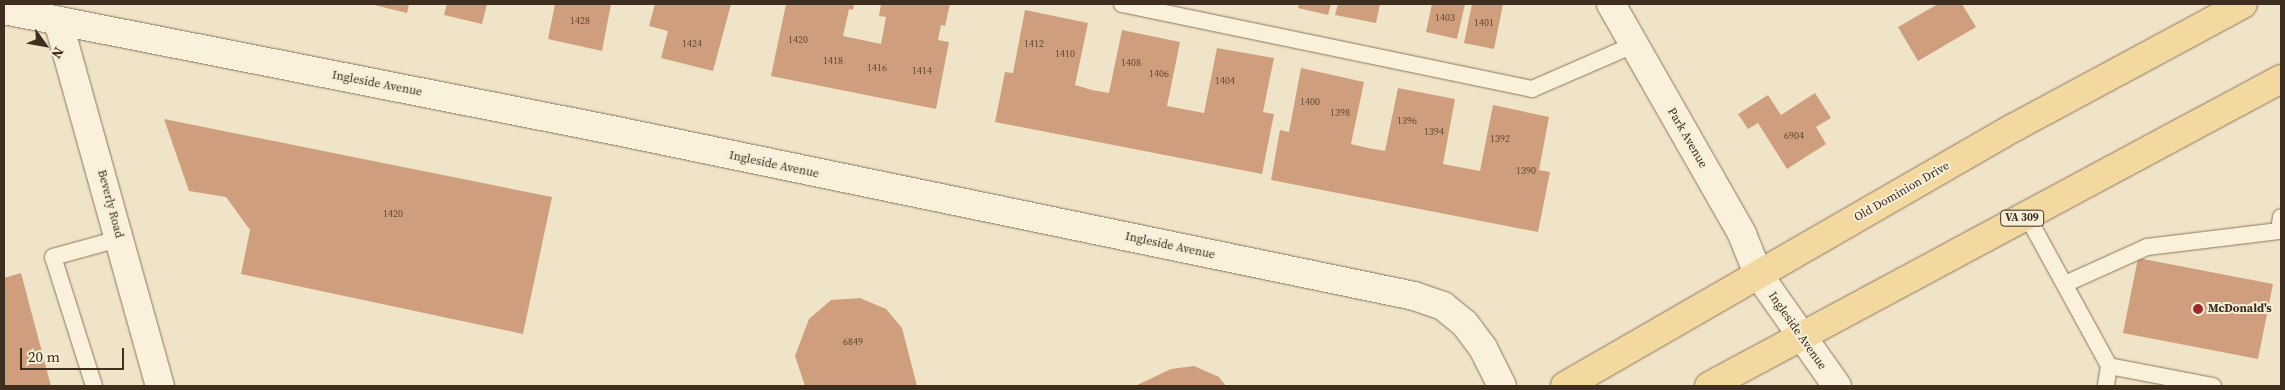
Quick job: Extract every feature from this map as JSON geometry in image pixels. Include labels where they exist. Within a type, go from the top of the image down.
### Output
[{"type":"main road","name":"Old Dominion Drive","points":[[1565,386],[2013,128],[2243,4]]},
{"type":"main road","name":"VA 309","points":[[1709,386],[2281,79]]},
{"type":"street","name":"Park Avenue","points":[[1611,4],[1742,234],[1758,274]]},
{"type":"street","name":"Ingleside Avenue","points":[[4,10],[612,130],[1414,296],[1443,306],[1460,319],[1483,348],[1502,386]]},
{"type":"street","name":"Beverly Road","points":[[58,21],[160,386]]},
{"type":"street","name":"Ingleside Avenue","points":[[1758,274],[1800,337],[1837,386]]},
{"type":"lane","points":[[1122,4],[1532,89],[1633,45]]},
{"type":"lane","points":[[2027,216],[2109,366],[2106,386]]},
{"type":"lane","points":[[2065,284],[2146,247],[2280,224]]},
{"type":"lane","points":[[94,386],[53,257],[119,239]]},
{"type":"lane","points":[[2109,366],[2213,386]]},
{"type":"building","points":[[370,4],[409,4],[407,13]]},
{"type":"building","points":[[447,4],[487,4],[482,24],[444,15]]},
{"type":"building","points":[[555,4],[611,4],[602,51],[548,39]]},
{"type":"building","points":[[655,4],[731,4],[713,71],[661,58],[668,31],[649,26]]},
{"type":"building","points":[[786,4],[854,4],[853,10],[849,9],[843,36],[881,44],[886,17],[879,16],[881,4],[950,4],[945,26],[941,25],[938,40],[949,42],[936,109],[771,76]]},
{"type":"building","points":[[1299,4],[1331,4],[1328,15],[1298,8]]},
{"type":"building","points":[[1338,4],[1380,4],[1376,23],[1335,15]]},
{"type":"building","points":[[1432,4],[1465,4],[1457,39],[1426,32]]},
{"type":"building","points":[[1472,4],[1503,4],[1494,49],[1464,43]]},
{"type":"building","points":[[1938,4],[1962,4],[1976,27],[1918,61],[1898,27]]},
{"type":"building","points":[[1025,10],[1088,23],[1075,85],[1092,90],[1109,93],[1122,30],[1180,42],[1167,106],[1204,113],[1217,48],[1274,58],[1263,112],[1274,114],[1262,174],[995,122],[1005,72],[1013,73]]},
{"type":"building","points":[[1301,68],[1364,82],[1351,144],[1368,148],[1385,151],[1398,88],[1455,99],[1443,164],[1480,171],[1493,105],[1549,117],[1539,170],[1550,172],[1538,232],[1271,180],[1280,130],[1289,132]]},
{"type":"building","points":[[1815,93],[1831,118],[1816,127],[1826,144],[1787,169],[1758,123],[1748,129],[1738,114],[1768,95],[1781,115]]},
{"type":"building","points":[[164,119],[552,197],[523,334],[241,274],[250,230],[226,197],[189,191]]},
{"type":"building","name":"McDonald's","points":[[2138,258],[2273,284],[2258,359],[2123,333]]},
{"type":"building","points":[[21,273],[51,386],[4,386],[4,278]]},
{"type":"building","points":[[860,298],[886,309],[902,328],[917,386],[805,386],[795,356],[809,319],[831,300]]},
{"type":"building","points":[[1194,366],[1219,377],[1226,386],[1135,386],[1171,369]]},
{"type":"place","name":"McDonald's","points":[[2198,309]]}]
